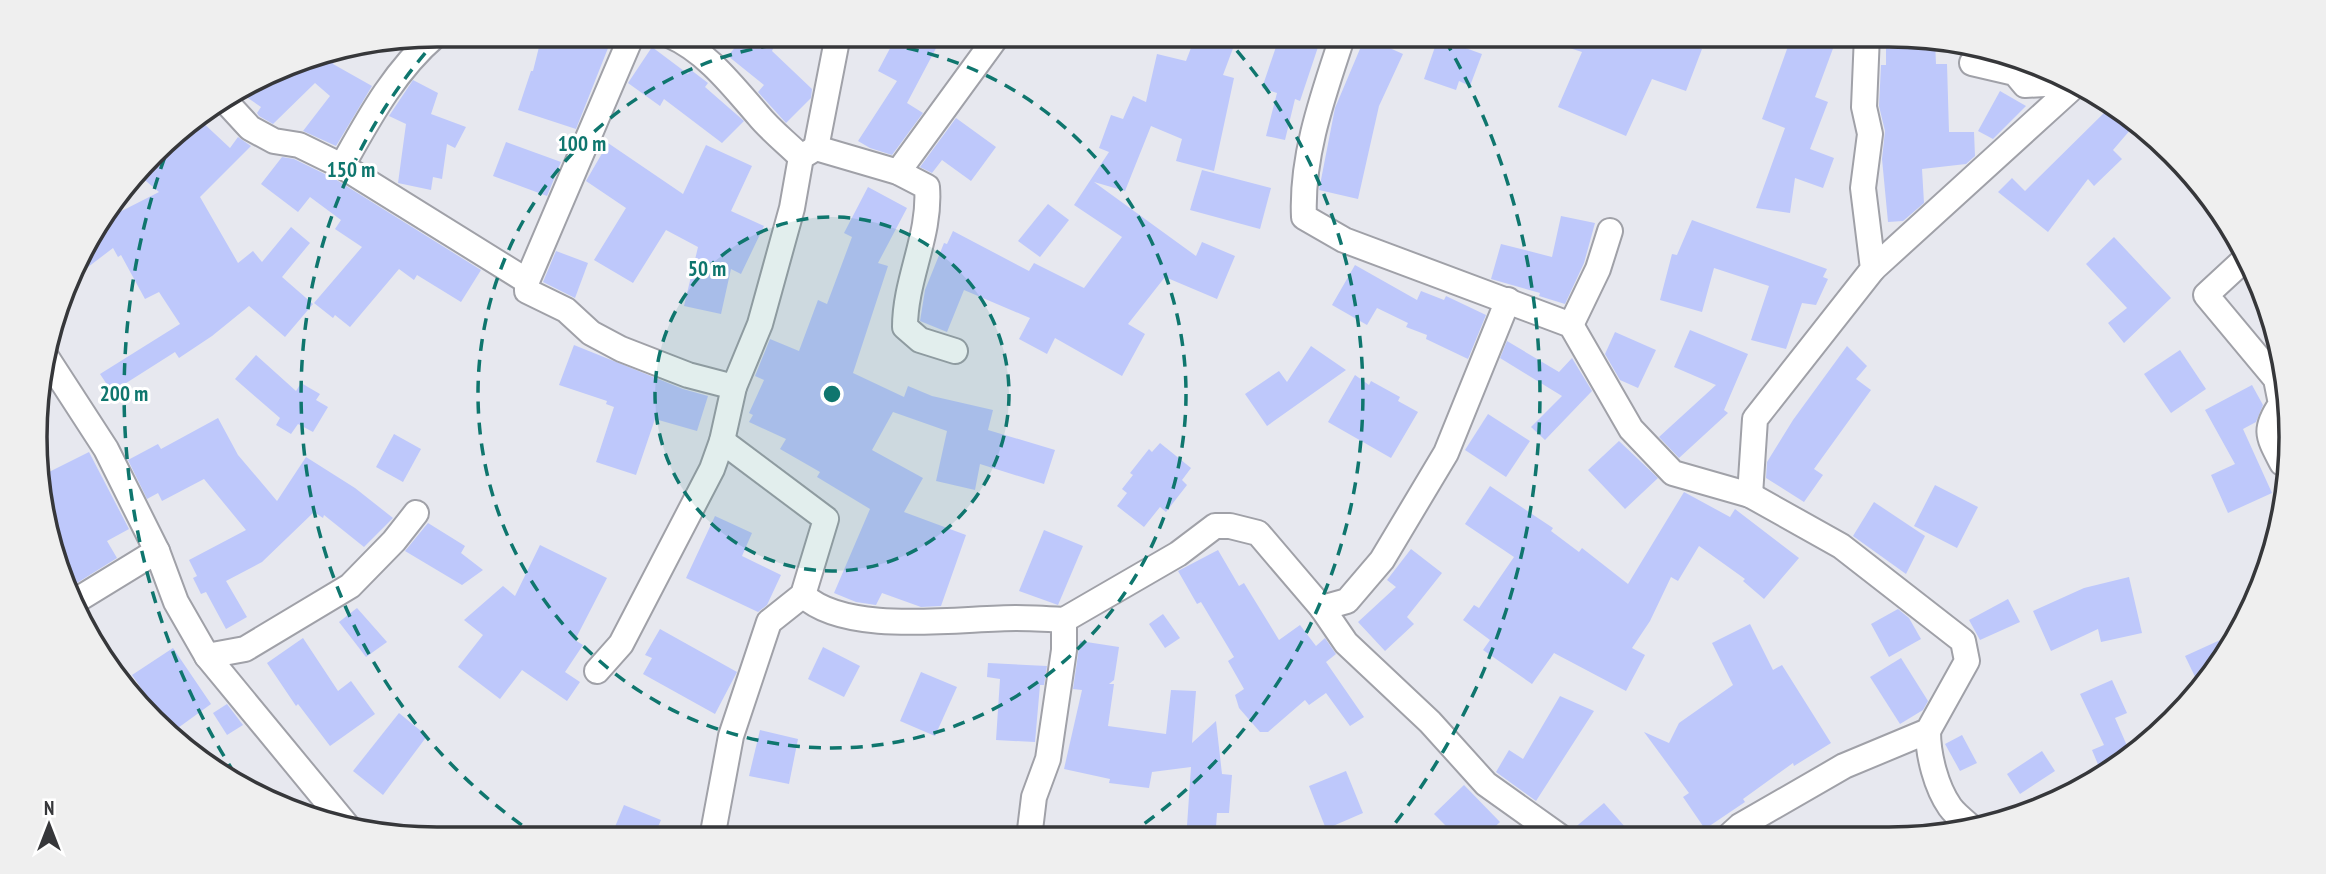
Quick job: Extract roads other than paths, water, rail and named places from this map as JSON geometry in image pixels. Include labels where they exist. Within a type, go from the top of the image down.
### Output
[{"type":"street","points":[[627,47],[527,281],[527,291],[566,310],[591,333],[621,349],[688,375],[734,387]]},
{"type":"street","points":[[689,47],[731,82],[759,117],[808,152],[898,172],[927,187],[929,210],[905,300],[905,327],[920,340],[955,351]]},
{"type":"street","points":[[597,671],[621,644],[712,469],[722,441],[734,387],[760,324],[835,47]]},
{"type":"street","points":[[898,172],[989,47]]},
{"type":"street","points":[[1339,47],[1321,102],[1302,185],[1304,217],[1344,240],[1466,288],[1507,300],[1571,325],[1632,429],[1673,473],[1749,495],[1841,546],[1963,641],[1966,662],[1928,731],[1928,747],[1935,771],[1950,807],[1963,819]]},
{"type":"street","points":[[1866,47],[1864,107],[1870,134],[1863,188],[1873,269]]},
{"type":"street","points":[[342,166],[381,96],[421,48]]},
{"type":"street","points":[[1972,63],[2015,73],[2025,85],[2053,84]]},
{"type":"street","points":[[1749,495],[1755,419],[1873,269],[2069,91]]},
{"type":"street","points":[[230,106],[250,128],[274,141],[299,145],[342,166],[527,281]]},
{"type":"street","points":[[1571,325],[1598,269],[1610,231]]},
{"type":"street","points":[[2239,265],[2206,295],[2274,377]]},
{"type":"street","points":[[1322,608],[1347,601],[1382,560],[1446,453],[1507,300]]},
{"type":"street","points":[[54,368],[88,418],[157,551],[176,602],[207,656],[337,813]]},
{"type":"street","points":[[2278,409],[2270,421],[2268,437],[2278,456]]},
{"type":"street","points":[[714,827],[731,736],[769,622],[803,595],[826,519],[722,441]]},
{"type":"street","points":[[207,656],[245,649],[350,586],[394,541],[416,513]]},
{"type":"street","points":[[803,595],[816,607],[872,620],[1064,620],[1178,554],[1215,526],[1230,526],[1258,533],[1322,608],[1346,643],[1430,722],[1486,784],[1546,827]]},
{"type":"street","points":[[82,598],[157,551]]},
{"type":"street","points":[[1030,827],[1034,797],[1048,759],[1057,704],[1064,620]]},
{"type":"street","points":[[1744,827],[1844,766],[1928,731]]}]
